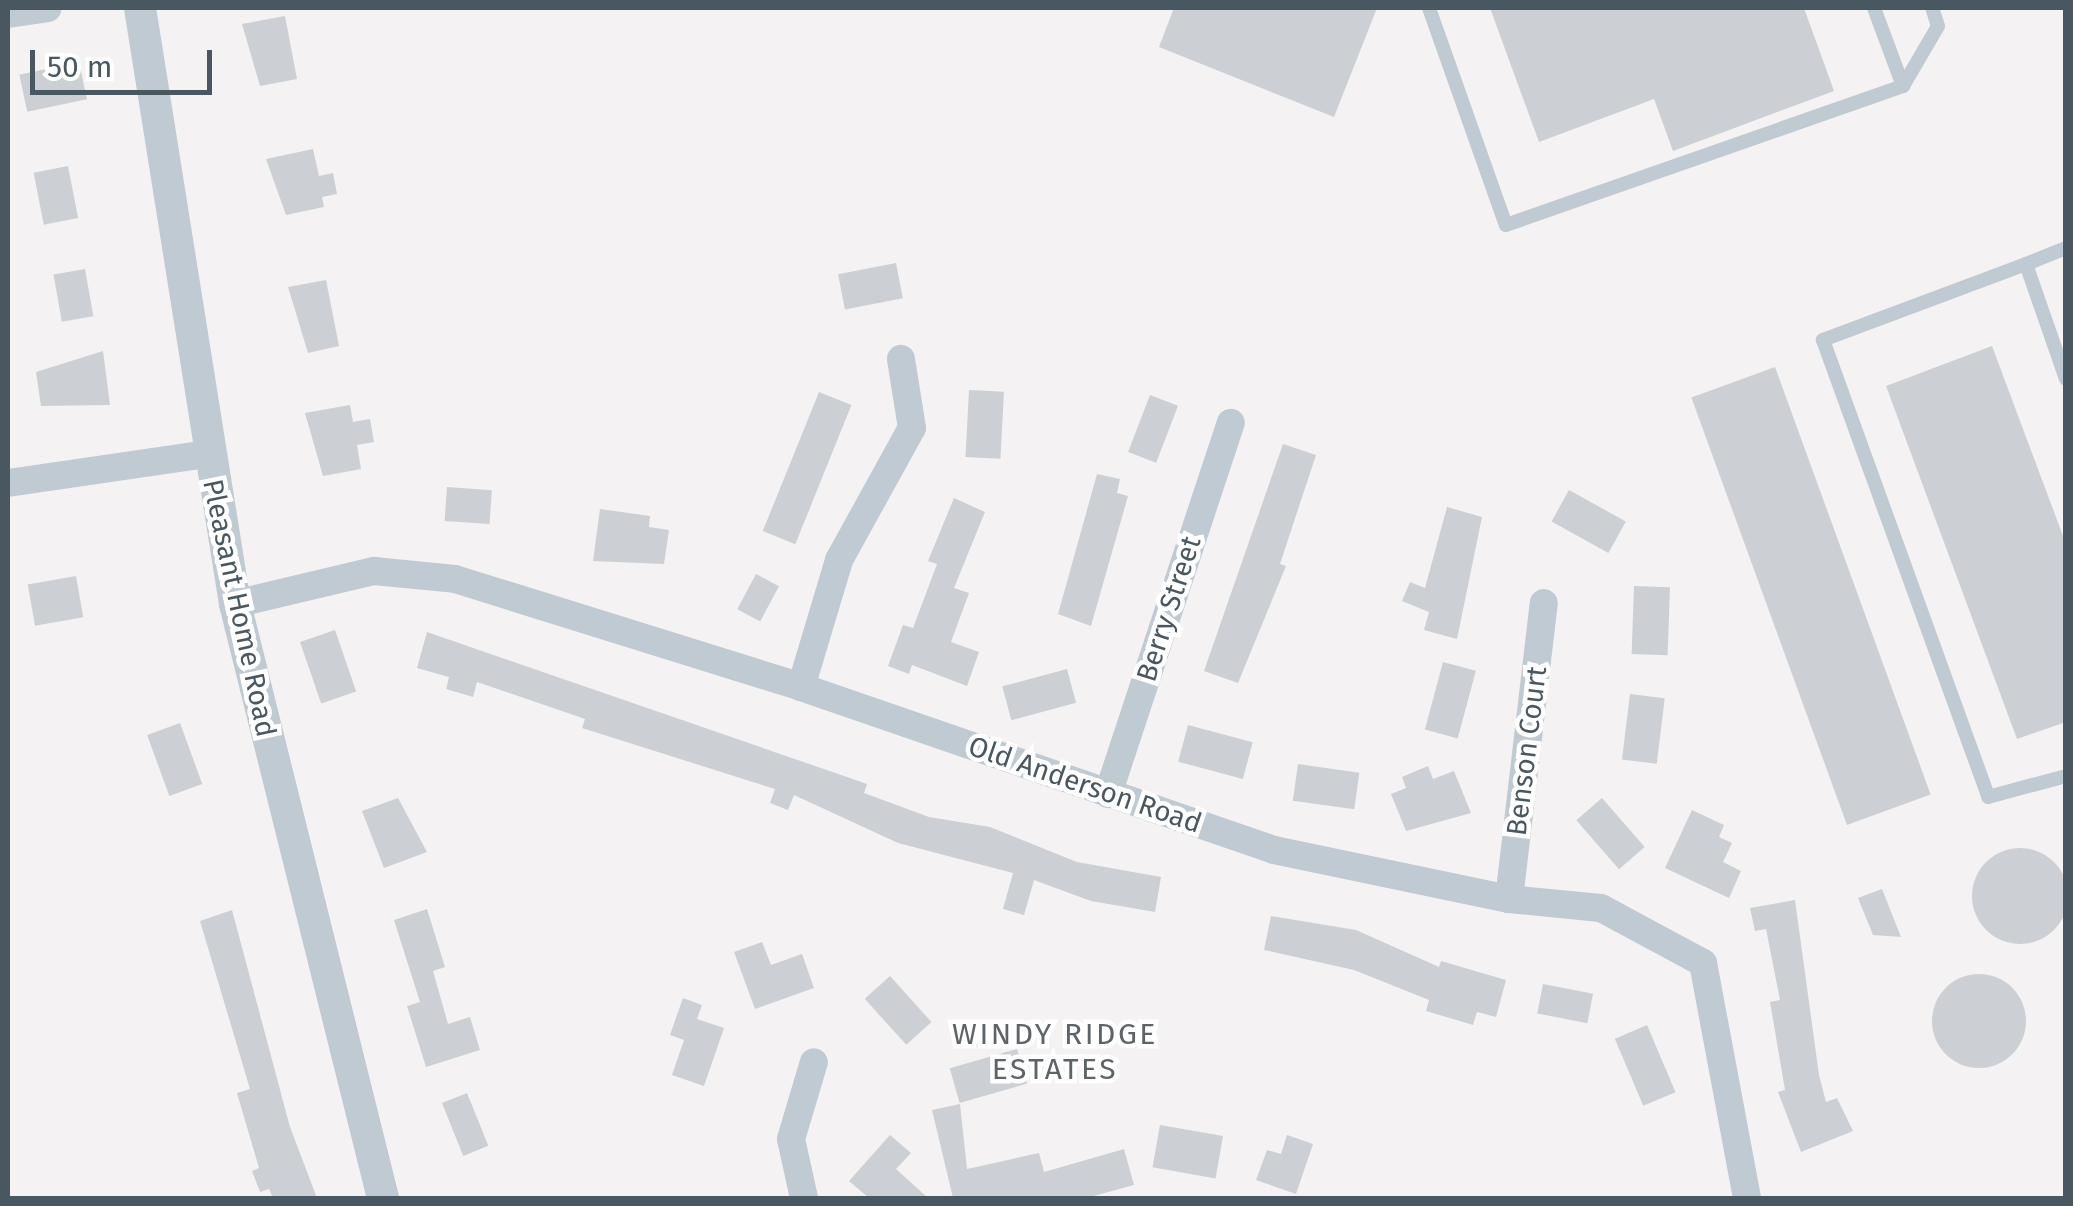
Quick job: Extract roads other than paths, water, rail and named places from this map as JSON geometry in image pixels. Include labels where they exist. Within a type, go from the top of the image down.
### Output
[{"type":"street","points":[[8,14],[48,8]]},
{"type":"street","name":"Pleasant Home Road","points":[[140,8],[208,454],[235,604],[383,1198]]},
{"type":"street","points":[[801,687],[839,560],[912,428],[902,359]]},
{"type":"street","name":"Berry Street","points":[[1108,794],[1231,424]]},
{"type":"street","points":[[8,484],[208,454]]},
{"type":"street","name":"Old Anderson Road","points":[[235,604],[374,571],[415,572],[801,687],[1274,850],[1509,900],[1601,908],[1704,963],[1747,1198]]},
{"type":"street","name":"Benson Court","points":[[1509,900],[1544,603]]},
{"type":"street","points":[[804,1198],[791,1139],[814,1062]]},
{"type":"lane","points":[[1429,8],[1506,224],[1904,86],[1938,26],[1932,8]]},
{"type":"lane","points":[[1874,8],[1904,86]]},
{"type":"lane","points":[[2066,248],[1823,340],[1988,797],[2066,776]]},
{"type":"lane","points":[[2026,264],[2066,379]]},
{"type":"district","name":"WINDY RIDGE ESTATES","points":[[1055,1051]]}]
